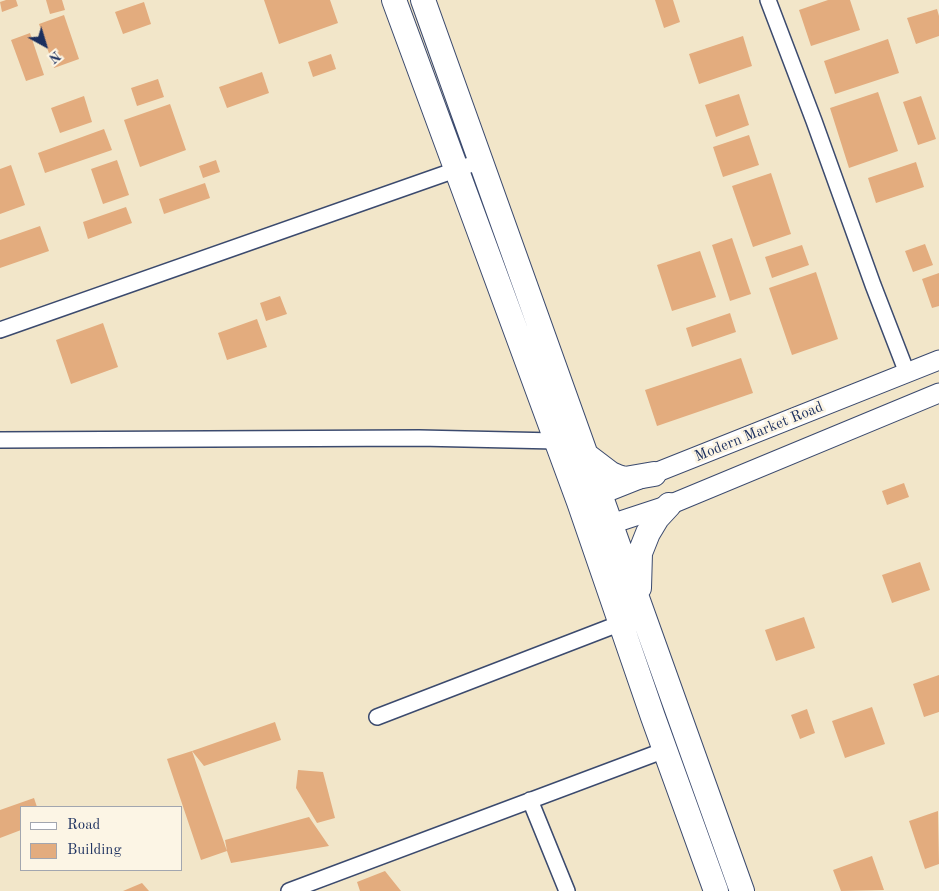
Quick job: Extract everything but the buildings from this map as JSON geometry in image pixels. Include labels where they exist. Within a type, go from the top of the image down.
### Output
[{"type":"main road","points":[[394,0],[556,441],[590,499],[612,525],[742,891]]},
{"type":"main road","points":[[423,0],[586,455],[590,499],[589,532],[716,891]]},
{"type":"main road","points":[[586,455],[611,474],[625,479],[654,474]]},
{"type":"main road","points":[[639,604],[640,553],[648,533],[657,518],[669,505]]},
{"type":"street","points":[[768,0],[907,372]]},
{"type":"street","points":[[0,330],[481,161]]},
{"type":"street","name":"Modern Market Road","points":[[590,499],[939,360]]},
{"type":"street","points":[[589,532],[669,505],[939,393]]},
{"type":"street","points":[[0,440],[419,438],[556,441]]},
{"type":"street","points":[[377,717],[621,624]]},
{"type":"street","points":[[289,891],[665,750]]},
{"type":"street","points":[[530,800],[567,891]]}]
